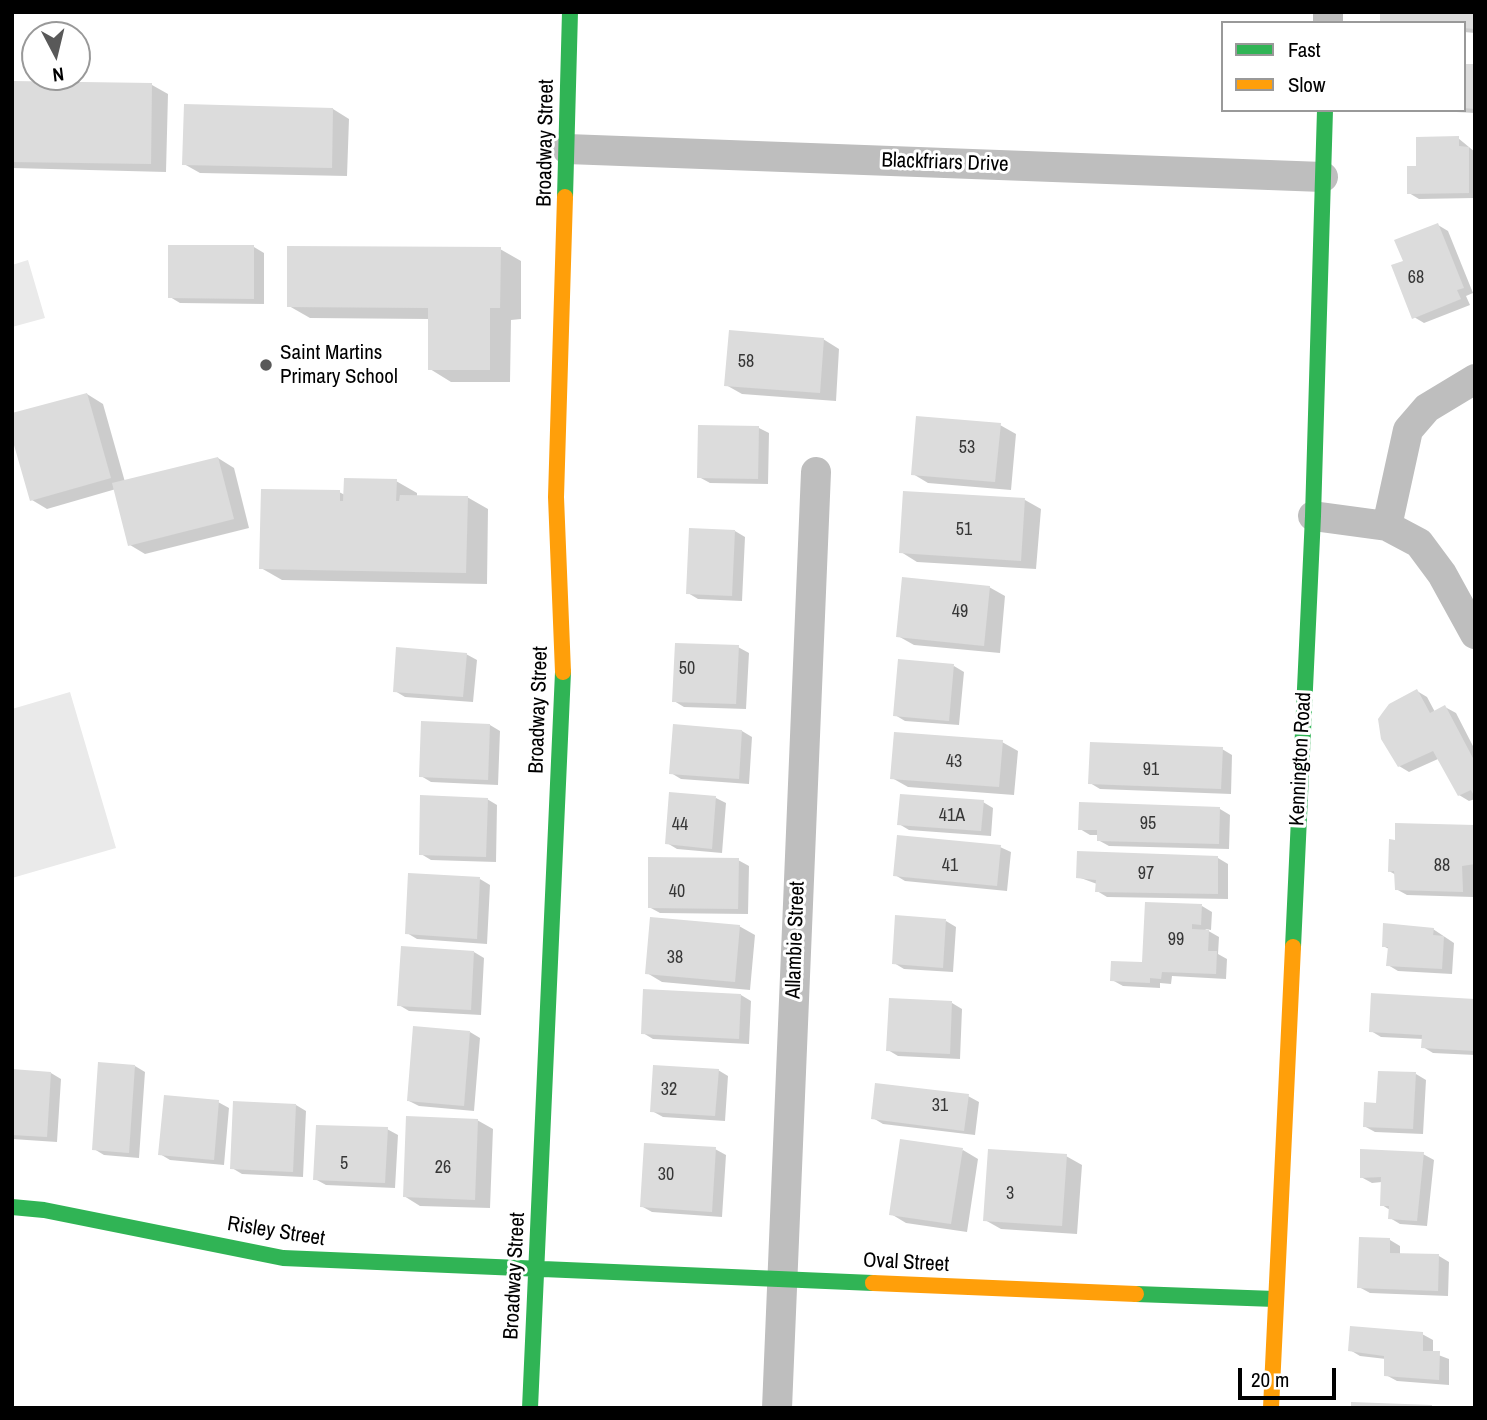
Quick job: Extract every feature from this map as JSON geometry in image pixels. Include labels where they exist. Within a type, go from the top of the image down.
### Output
[{"type":"street","name":"Broadway Street","points":[[530,1408],[563,665],[556,497],[569,12]]},
{"type":"street","name":"Kennington Road","points":[[1271,1408],[1313,516],[1325,112]]},
{"type":"street","name":"Blackfriars Drive","points":[[567,149],[1323,177]]},
{"type":"street","points":[[1387,526],[1408,430],[1427,408],[1475,379]]},
{"type":"street","name":"Allambie Street","points":[[777,1408],[816,472]]},
{"type":"street","points":[[1313,516],[1387,526],[1419,543],[1443,574],[1475,634]]},
{"type":"street","name":"Risley Street","points":[[12,1207],[44,1210],[283,1258],[536,1269]]},
{"type":"street","name":"Oval Street","points":[[536,1269],[1275,1299]]},
{"type":"shaded area","points":[[28,260],[45,318],[12,327],[12,265]]},
{"type":"shaded area","points":[[70,692],[116,848],[12,878],[12,709]]},
{"type":"building","points":[[1380,12],[1475,12],[1475,29],[1466,28],[1466,21],[1380,21]]},
{"type":"building","points":[[1466,64],[1475,64],[1475,109],[1466,108]]},
{"type":"building","points":[[12,81],[21,81],[21,91],[91,91],[91,82],[152,83],[151,164],[12,162]]},
{"type":"building","points":[[184,104],[333,108],[332,168],[182,165]]},
{"type":"building","points":[[1459,136],[1459,146],[1469,147],[1469,193],[1407,194],[1407,166],[1416,166],[1416,137]]},
{"type":"building","points":[[1438,223],[1464,288],[1457,290],[1461,299],[1412,319],[1391,265],[1403,261],[1394,240]]},
{"type":"building","points":[[168,245],[254,245],[254,299],[168,298]]},
{"type":"building","points":[[287,246],[501,247],[500,308],[490,308],[490,370],[428,370],[428,308],[287,307]]},
{"type":"building","points":[[729,330],[824,338],[820,393],[724,386]]},
{"type":"building","points":[[87,393],[111,478],[30,501],[12,438],[12,413]]},
{"type":"building","points":[[916,416],[1001,423],[995,482],[911,475]]},
{"type":"building","points":[[698,425],[759,426],[758,479],[697,478]]},
{"type":"building","points":[[218,457],[234,519],[128,546],[112,483]]},
{"type":"building","points":[[344,478],[397,479],[396,501],[399,501],[400,495],[468,496],[466,573],[259,569],[261,489],[340,490],[340,501],[343,501]]},
{"type":"building","points":[[903,491],[1025,498],[1021,561],[899,553]]},
{"type":"building","points":[[689,528],[735,530],[732,596],[686,594]]},
{"type":"building","points":[[902,577],[990,586],[984,646],[896,637]]},
{"type":"building","points":[[675,643],[739,645],[736,704],[672,702]]},
{"type":"building","points":[[396,647],[467,653],[463,697],[393,692]]},
{"type":"building","points":[[898,659],[954,664],[949,721],[893,716]]},
{"type":"building","points":[[1417,689],[1430,713],[1445,705],[1475,762],[1475,798],[1471,790],[1458,796],[1433,751],[1398,767],[1381,739],[1378,719],[1383,712],[1389,704]]},
{"type":"building","points":[[421,721],[490,724],[488,780],[419,777]]},
{"type":"building","points":[[673,724],[742,730],[739,779],[669,774]]},
{"type":"building","points":[[894,732],[1003,740],[999,787],[890,779]]},
{"type":"building","points":[[1090,742],[1223,747],[1221,789],[1088,784]]},
{"type":"building","points":[[669,792],[716,796],[712,849],[665,844]]},
{"type":"building","points":[[900,794],[984,800],[981,831],[897,825]]},
{"type":"building","points":[[420,795],[488,798],[486,857],[419,855]]},
{"type":"building","points":[[1079,802],[1220,807],[1219,844],[1097,841],[1097,830],[1078,830]]},
{"type":"building","points":[[1395,823],[1475,825],[1475,864],[1462,866],[1463,892],[1395,890],[1394,871],[1388,872],[1389,839],[1395,840]]},
{"type":"building","points":[[897,835],[1001,845],[997,886],[893,876]]},
{"type":"building","points":[[1077,851],[1218,856],[1218,894],[1095,892],[1096,880],[1076,878]]},
{"type":"building","points":[[648,857],[739,858],[738,909],[648,908]]},
{"type":"building","points":[[408,873],[480,877],[477,939],[405,934]]},
{"type":"building","points":[[1145,902],[1202,904],[1201,925],[1192,924],[1192,929],[1209,930],[1208,951],[1217,951],[1216,974],[1162,972],[1161,979],[1150,978],[1150,983],[1110,981],[1111,961],[1142,962]]},
{"type":"building","points":[[895,915],[946,919],[943,968],[892,964]]},
{"type":"building","points":[[650,917],[740,925],[735,982],[645,974]]},
{"type":"building","points":[[1383,923],[1434,928],[1433,935],[1444,936],[1442,969],[1386,966],[1388,947],[1382,947]]},
{"type":"building","points":[[401,946],[474,951],[471,1010],[397,1006]]},
{"type":"building","points":[[643,989],[741,994],[739,1039],[641,1034]]},
{"type":"building","points":[[1371,993],[1475,999],[1475,1051],[1421,1048],[1422,1035],[1369,1032]]},
{"type":"building","points":[[889,998],[952,1001],[950,1054],[886,1051]]},
{"type":"building","points":[[413,1026],[470,1031],[464,1106],[407,1101]]},
{"type":"building","points":[[98,1062],[135,1065],[129,1153],[92,1150]]},
{"type":"building","points":[[653,1065],[719,1069],[715,1116],[650,1112]]},
{"type":"building","points":[[12,1069],[51,1072],[47,1137],[12,1135]]},
{"type":"building","points":[[1378,1071],[1416,1072],[1413,1129],[1363,1127],[1364,1102],[1376,1103]]},
{"type":"building","points":[[875,1083],[969,1094],[964,1131],[871,1119]]},
{"type":"building","points":[[164,1095],[219,1100],[214,1160],[158,1155]]},
{"type":"building","points":[[233,1101],[296,1104],[293,1172],[230,1169]]},
{"type":"building","points":[[406,1116],[478,1119],[475,1200],[403,1197]]},
{"type":"building","points":[[316,1125],[388,1127],[385,1183],[313,1180]]},
{"type":"building","points":[[900,1139],[963,1148],[951,1224],[889,1215]]},
{"type":"building","points":[[644,1143],[716,1147],[712,1212],[640,1207]]},
{"type":"building","points":[[988,1149],[1067,1154],[1062,1226],[983,1221]]},
{"type":"building","points":[[1360,1149],[1424,1152],[1417,1221],[1388,1219],[1389,1206],[1380,1206],[1381,1177],[1360,1178]]},
{"type":"building","points":[[1359,1237],[1390,1238],[1390,1253],[1439,1254],[1438,1291],[1357,1288]]},
{"type":"building","points":[[1350,1326],[1423,1332],[1423,1351],[1440,1351],[1439,1380],[1384,1376],[1384,1356],[1348,1351]]},
{"type":"building","points":[[1351,1402],[1432,1405],[1432,1408],[1351,1408]]},
{"type":"traffic: fast","points":[[565,197],[570,12]]},
{"type":"traffic: fast","points":[[1293,947],[1313,516],[1325,112]]},
{"type":"traffic: fast","points":[[530,1408],[563,672]]},
{"type":"traffic: fast","points":[[12,1207],[44,1210],[283,1258],[873,1283]]},
{"type":"traffic: fast","points":[[1136,1294],[1275,1299]]},
{"type":"traffic: slow","points":[[563,672],[556,497],[565,197]]},
{"type":"traffic: slow","points":[[1271,1408],[1293,947]]},
{"type":"traffic: slow","points":[[873,1283],[1136,1294]]},
{"type":"place","name":"Saint Martins Primary School","points":[[266,365]]}]
